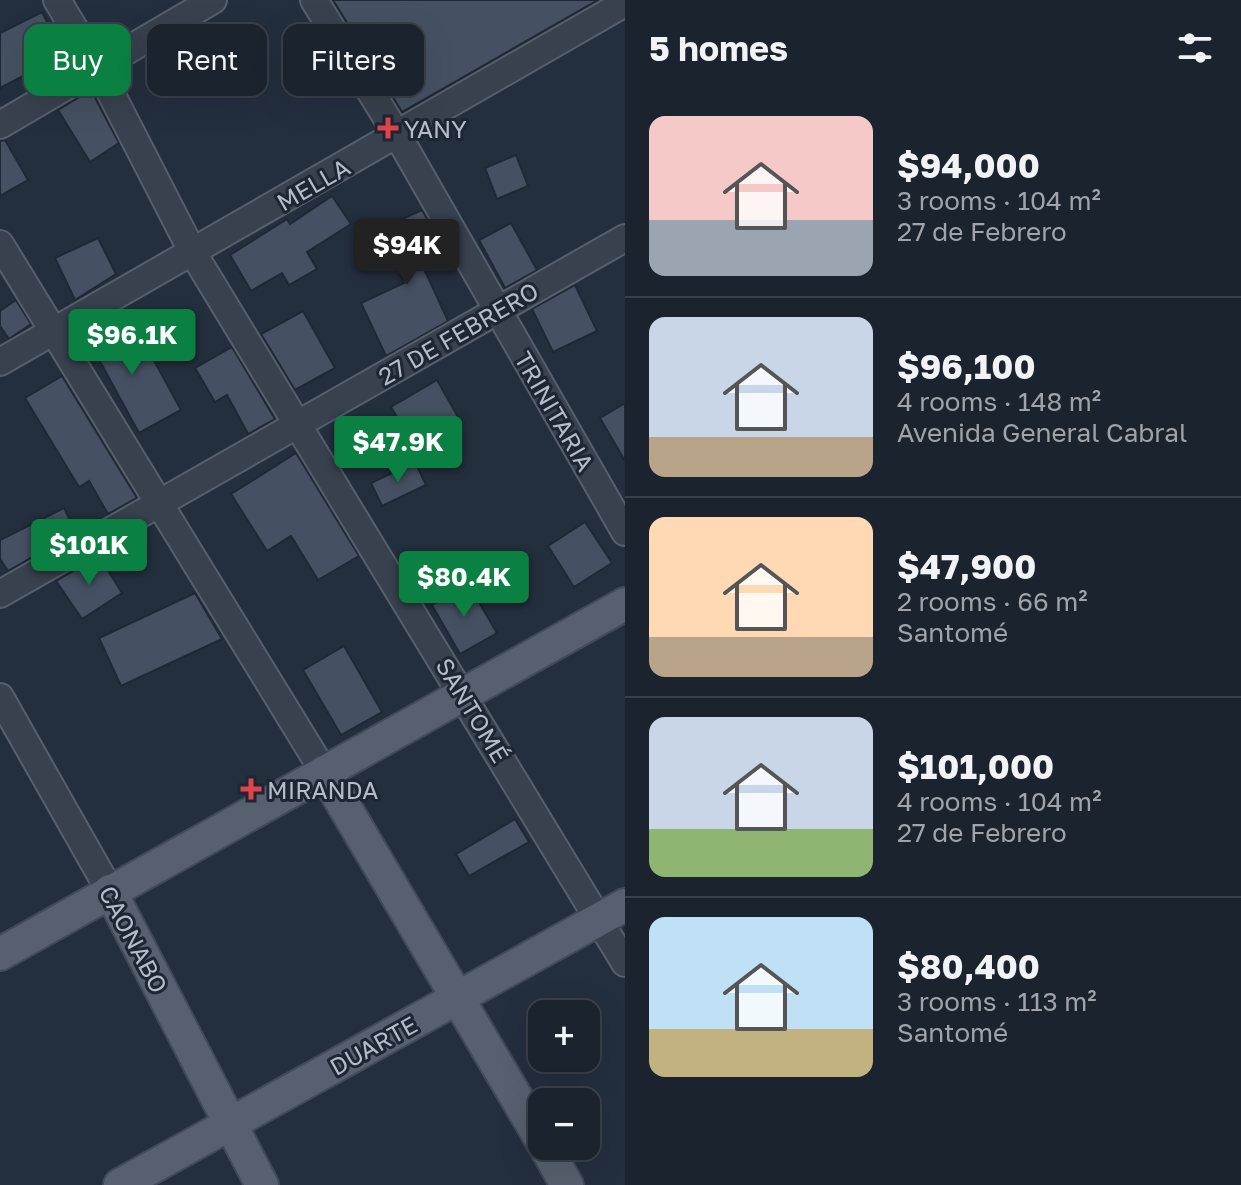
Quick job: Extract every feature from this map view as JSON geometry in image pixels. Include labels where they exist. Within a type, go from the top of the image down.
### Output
[{"type":"main road","points":[[0,954],[625,604]]},
{"type":"main road","points":[[324,772],[460,997],[528,1117]]},
{"type":"main road","name":"CAONABO","points":[[110,891],[262,1185]]},
{"type":"main road","name":"DUARTE","points":[[120,1185],[612,912]]},
{"type":"main road","points":[[552,1160],[567,1185]]},
{"type":"street","name":"SANTOMÉ","points":[[57,0],[71,24]]},
{"type":"street","points":[[131,48],[213,0]]},
{"type":"street","name":"TRINITARIA","points":[[314,0],[398,136],[625,532]]},
{"type":"street","name":"MELLA","points":[[0,362],[625,3]]},
{"type":"street","points":[[0,125],[50,96]]},
{"type":"street","name":"SANTOMÉ","points":[[112,96],[193,253],[297,425],[464,694],[612,912],[625,963]]},
{"type":"street","name":"27 DE FEBRERO","points":[[0,594],[625,238]]},
{"type":"street","points":[[0,244],[324,772]]},
{"type":"street","name":"CAONABO","points":[[0,697],[110,891]]},
{"type":"building","points":[[333,0],[598,0],[402,112],[392,96],[424,96],[424,24],[348,24]]},
{"type":"building","points":[[42,12],[48,24],[24,24],[24,76],[0,88],[0,33]]},
{"type":"building","points":[[81,96],[94,96],[119,143],[90,162],[58,110]]},
{"type":"building","points":[[5,140],[28,180],[0,196],[0,141]]},
{"type":"building","points":[[516,155],[528,186],[497,199],[485,168]]},
{"type":"building","points":[[332,196],[351,224],[307,252],[317,269],[289,285],[282,273],[251,291],[230,255],[287,219],[290,224]]},
{"type":"building","points":[[422,210],[445,249],[420,260],[448,321],[386,356],[361,303],[404,283],[380,229]]},
{"type":"building","points":[[511,223],[537,270],[505,288],[479,240]]},
{"type":"building","points":[[98,238],[116,274],[75,300],[55,258]]},
{"type":"building","points":[[575,285],[597,331],[553,352],[532,309]]},
{"type":"building","points":[[16,300],[31,324],[9,339],[0,326],[0,311]]},
{"type":"building","points":[[303,311],[335,368],[295,390],[261,334]]},
{"type":"building","points":[[114,319],[138,362],[151,355],[181,410],[139,433],[96,354],[90,357],[80,338]]},
{"type":"building","points":[[232,347],[275,419],[248,434],[227,395],[215,402],[195,368]]},
{"type":"building","points":[[62,376],[137,498],[108,514],[89,481],[79,487],[25,398]]},
{"type":"building","points":[[437,380],[462,424],[416,450],[391,407]]},
{"type":"building","points":[[625,403],[625,461],[600,418]]},
{"type":"building","points":[[296,453],[359,556],[318,580],[291,536],[267,551],[231,494]]},
{"type":"building","points":[[415,462],[426,485],[382,506],[371,483]]},
{"type":"building","points":[[64,508],[76,532],[8,571],[0,559],[0,540]]},
{"type":"building","points":[[585,522],[612,563],[574,587],[548,546]]},
{"type":"building","points":[[99,556],[122,593],[82,619],[56,581]]},
{"type":"building","points":[[468,584],[497,633],[460,654],[432,605]]},
{"type":"building","points":[[195,593],[222,639],[121,686],[99,638]]},
{"type":"building","points":[[344,646],[382,712],[341,735],[303,670]]},
{"type":"building","points":[[515,819],[529,842],[469,876],[456,854]]},
{"type":"place","name":"YANY","points":[[388,128]]},
{"type":"place","name":"MIRANDA","points":[[251,789]]}]
